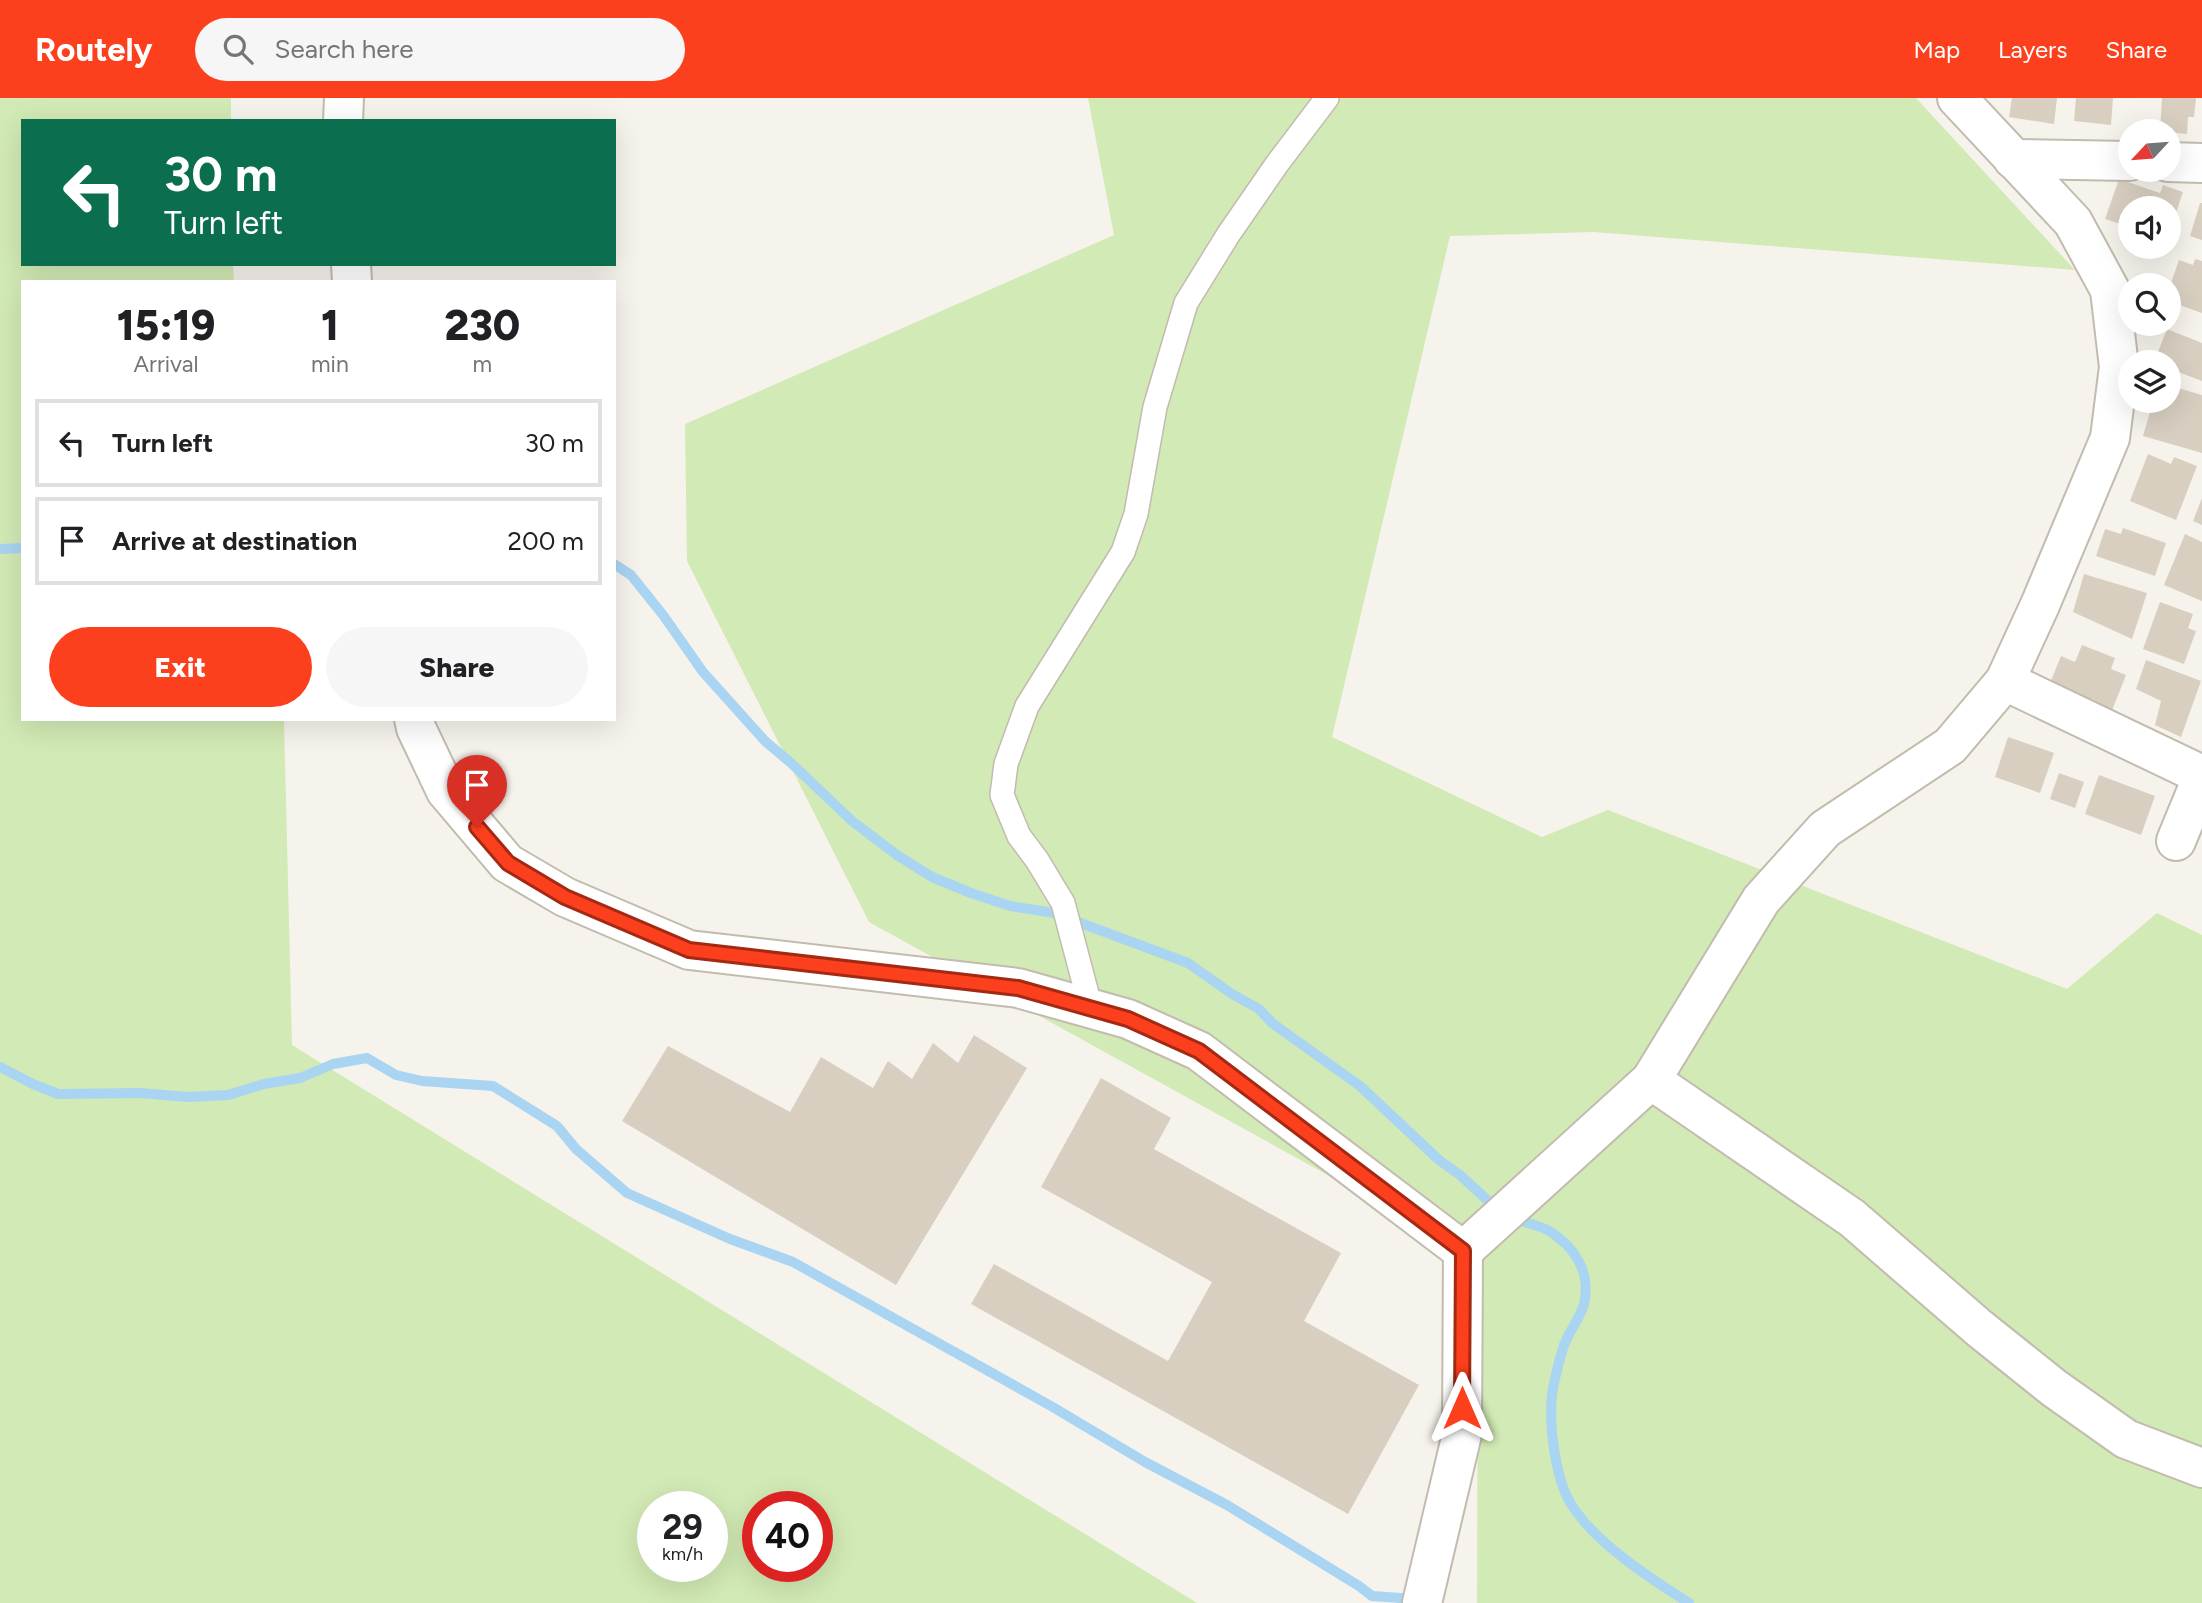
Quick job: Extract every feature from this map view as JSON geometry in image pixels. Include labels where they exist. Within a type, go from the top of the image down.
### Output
[{"type":"street","points":[[343,119],[344,98]]},
{"type":"street","points":[[1424,1593],[1462,1434],[1463,1251],[1651,1080],[1761,900],[1825,829],[1950,746],[2005,681],[2110,438],[2119,367],[2110,290],[2073,222],[1957,98]]},
{"type":"street","points":[[2013,159],[2118,161]]},
{"type":"street","points":[[2181,162],[2202,163]]},
{"type":"street","points":[[2005,681],[2202,776],[2176,841]]},
{"type":"street","points":[[414,721],[446,791],[508,863],[565,897],[689,950],[1018,988],[1128,1019],[1199,1051],[1463,1251]]},
{"type":"street","points":[[1651,1080],[1852,1218],[1979,1328],[2054,1388],[2126,1439],[2202,1468]]},
{"type":"lane","points":[[1091,1009],[1063,903],[1019,836],[1002,796],[1006,764],[1027,706],[1124,552],[1136,514],[1155,407],[1186,303],[1249,205],[1327,98]]},
{"type":"green space","points":[[0,98],[231,98],[231,119],[21,119],[21,266],[233,266],[234,280],[21,280],[21,721],[284,721],[292,1045],[1197,1603],[0,1603]]},
{"type":"green space","points":[[1088,98],[1916,98],[2075,270],[1594,232],[1450,236],[1332,737],[1542,837],[1608,810],[2067,989],[2157,913],[2202,935],[2202,1603],[1477,1603],[1478,1258],[869,922],[687,561],[685,424],[1114,235]]},
{"type":"building","points":[[2012,98],[2057,98],[2054,124],[2009,117]]},
{"type":"building","points":[[2076,98],[2113,98],[2111,125],[2074,121]]},
{"type":"building","points":[[2162,98],[2196,98],[2194,117],[2188,117],[2187,134],[2181,133],[2181,119],[2161,119]]},
{"type":"building","points":[[2118,182],[2128,182],[2160,193],[2163,185],[2183,192],[2181,198],[2118,196],[2118,223],[2105,219]]},
{"type":"building","points":[[2202,203],[2202,240],[2190,236]]},
{"type":"building","points":[[2195,259],[2202,261],[2202,313],[2181,306],[2181,273],[2175,273],[2179,260],[2193,265]]},
{"type":"building","points":[[2181,335],[2202,343],[2202,381],[2181,373],[2181,350],[2159,350],[2164,336]]},
{"type":"building","points":[[2181,389],[2202,395],[2202,453],[2143,436],[2150,413],[2181,413]]},
{"type":"building","points":[[2148,454],[2171,464],[2174,457],[2197,466],[2176,520],[2130,501]]},
{"type":"building","points":[[2202,498],[2202,525],[2193,521]]},
{"type":"building","points":[[2123,528],[2166,543],[2155,576],[2096,556],[2105,529],[2121,534]]},
{"type":"building","points":[[2185,534],[2202,542],[2202,601],[2164,585]]},
{"type":"building","points":[[2084,574],[2147,593],[2132,639],[2073,612]]},
{"type":"building","points":[[2160,602],[2193,614],[2188,628],[2196,631],[2184,664],[2143,649]]},
{"type":"building","points":[[2082,645],[2115,658],[2111,669],[2126,675],[2111,713],[2048,688],[2061,656],[2075,662]]},
{"type":"building","points":[[2146,660],[2201,681],[2181,737],[2155,725],[2161,701],[2136,689]]},
{"type":"building","points":[[2008,737],[2054,753],[2040,793],[1995,777]]},
{"type":"building","points":[[2059,773],[2084,782],[2075,808],[2050,799]]},
{"type":"building","points":[[2099,775],[2155,796],[2141,835],[2085,814]]},
{"type":"building","points":[[974,1035],[1027,1068],[896,1285],[622,1121],[668,1046],[790,1112],[821,1057],[873,1088],[888,1061],[912,1079],[933,1043],[958,1063]]},
{"type":"building","points":[[1101,1078],[1171,1118],[1154,1149],[1341,1253],[1304,1321],[1419,1385],[1348,1514],[971,1304],[994,1264],[1168,1361],[1212,1282],[1041,1187]]},
{"type":"waterway","points":[[0,549],[21,548]]},
{"type":"waterway","points":[[616,565],[631,575],[703,672],[765,741],[852,821],[897,855],[932,877],[971,893],[1010,906],[1054,913],[1188,963],[1259,1009],[1272,1023],[1360,1086],[1439,1160],[1497,1209]]},
{"type":"waterway","points":[[0,1067],[58,1094],[140,1093],[188,1097],[228,1095],[264,1084],[300,1078],[333,1064],[367,1058],[396,1075],[422,1081],[493,1086],[557,1126],[576,1149],[627,1193],[730,1239],[793,1262],[1051,1406],[1145,1462],[1227,1505],[1372,1596],[1415,1599]]},
{"type":"waterway","points":[[1510,1218],[1551,1232],[1568,1246],[1583,1272],[1586,1293],[1584,1304],[1563,1348],[1552,1395],[1554,1451],[1565,1493],[1581,1518],[1609,1546],[1689,1603]]},
{"type":"route","points":[[477,827],[508,863],[565,897],[689,950],[1018,988],[1128,1019],[1199,1051],[1463,1251],[1462,1408]]}]
